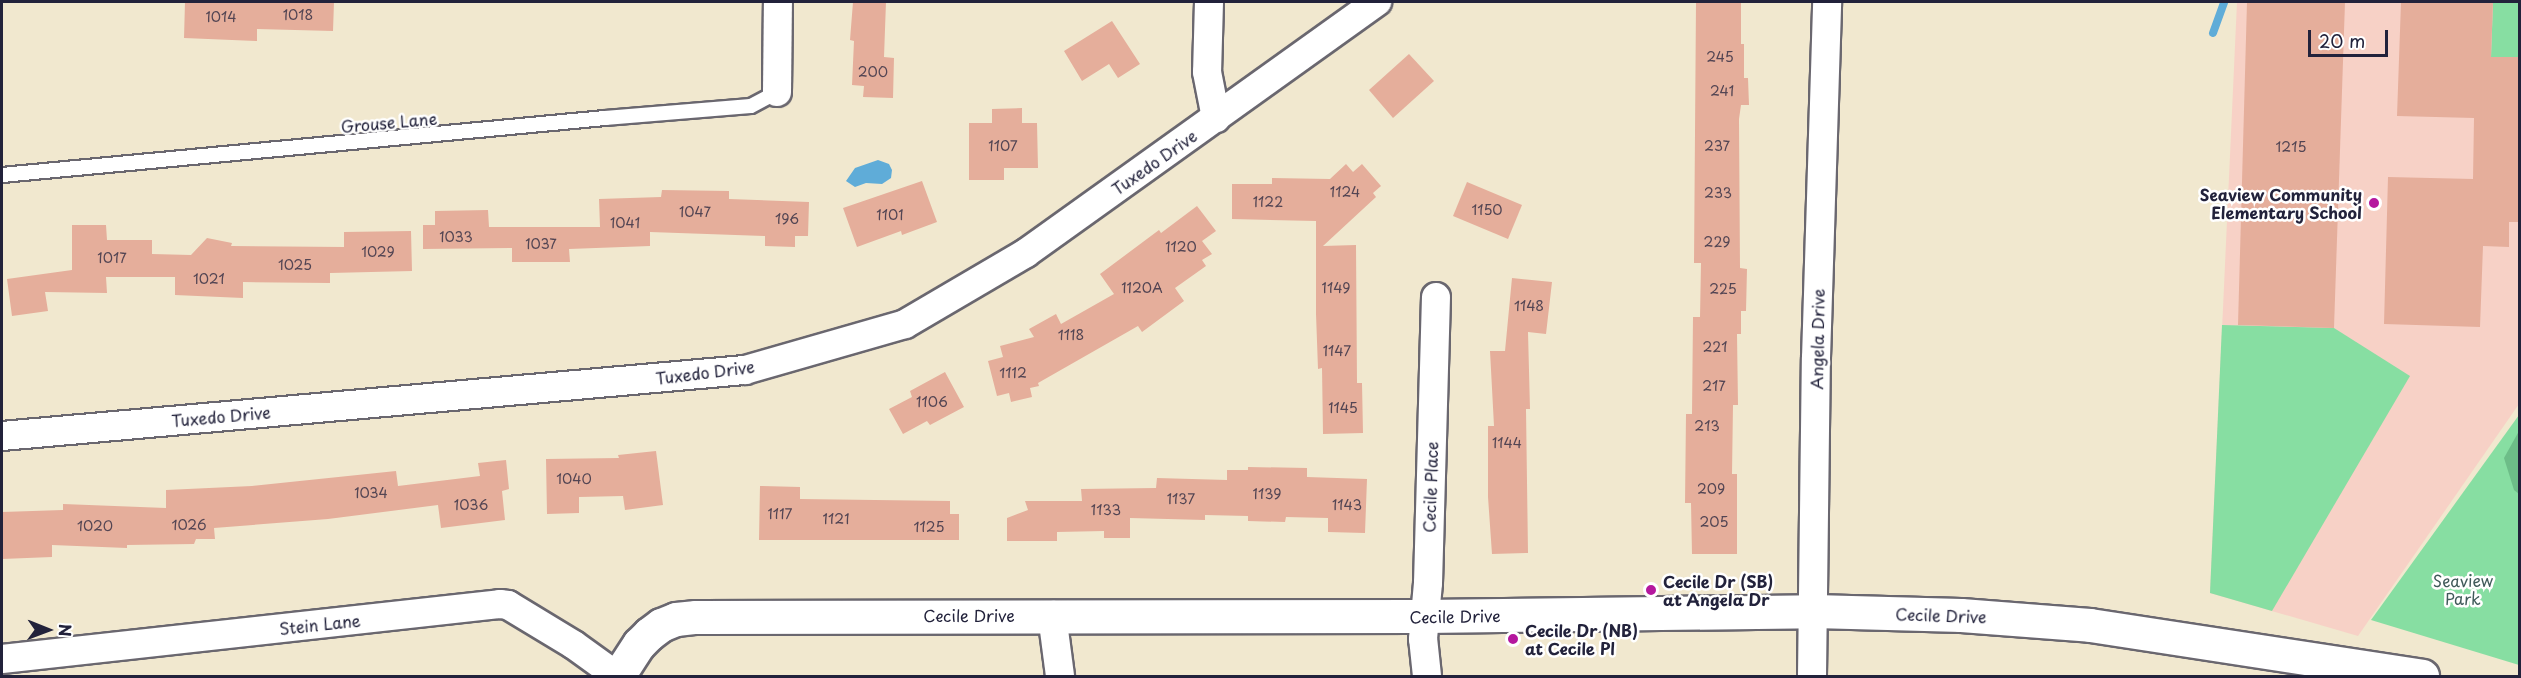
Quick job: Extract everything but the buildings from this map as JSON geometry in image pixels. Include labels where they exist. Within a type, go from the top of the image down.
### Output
[{"type":"street","points":[[777,92],[778,2]]},
{"type":"street","points":[[1209,2],[1208,72],[1216,118]]},
{"type":"street","name":"Tuxedo Drive","points":[[2,436],[745,370],[905,324],[1026,253],[1377,2]]},
{"type":"street","name":"Angela Drive","points":[[1812,676],[1816,358],[1827,2]]},
{"type":"street","name":"Cecile Place","points":[[1427,676],[1423,639],[1428,583],[1436,297]]},
{"type":"street","name":"Stein Lane","points":[[2,659],[500,604],[508,605],[574,645],[618,676]]},
{"type":"street","name":"Cecile Drive","points":[[618,676],[639,644],[661,625],[696,617],[1424,616],[1814,611],[1961,615],[2090,625],[2422,676]]},
{"type":"street","points":[[1052,615],[1060,676]]},
{"type":"lane","name":"Grouse Lane","points":[[2,175],[751,106],[777,92]]},
{"type":"shaded area","name":"Seaview Community Elementary School","points":[[2237,2],[2519,2],[2519,404],[2358,636],[2210,593]]},
{"type":"green space","points":[[2493,2],[2519,2],[2519,57],[2491,57]]},
{"type":"green space","points":[[2222,325],[2334,328],[2410,376],[2272,611],[2210,593]]},
{"type":"green space","name":"Seaview Park","points":[[2519,415],[2519,665],[2371,620]]},
{"type":"green space","points":[[2519,431],[2520,494],[2514,490],[2504,458]]},
{"type":"water","points":[[878,160],[889,164],[892,170],[891,178],[882,184],[866,183],[855,187],[846,181],[855,168]]},
{"type":"waterway","points":[[2213,33],[2224,2]]},
{"type":"place","name":"Seaview Community Elementary School","points":[[2374,203]]},
{"type":"place","name":"Cecile Dr (SB) at Angela Dr","points":[[1651,590]]},
{"type":"place","name":"Cecile Dr (NB) at Cecile Pl","points":[[1513,639]]}]
